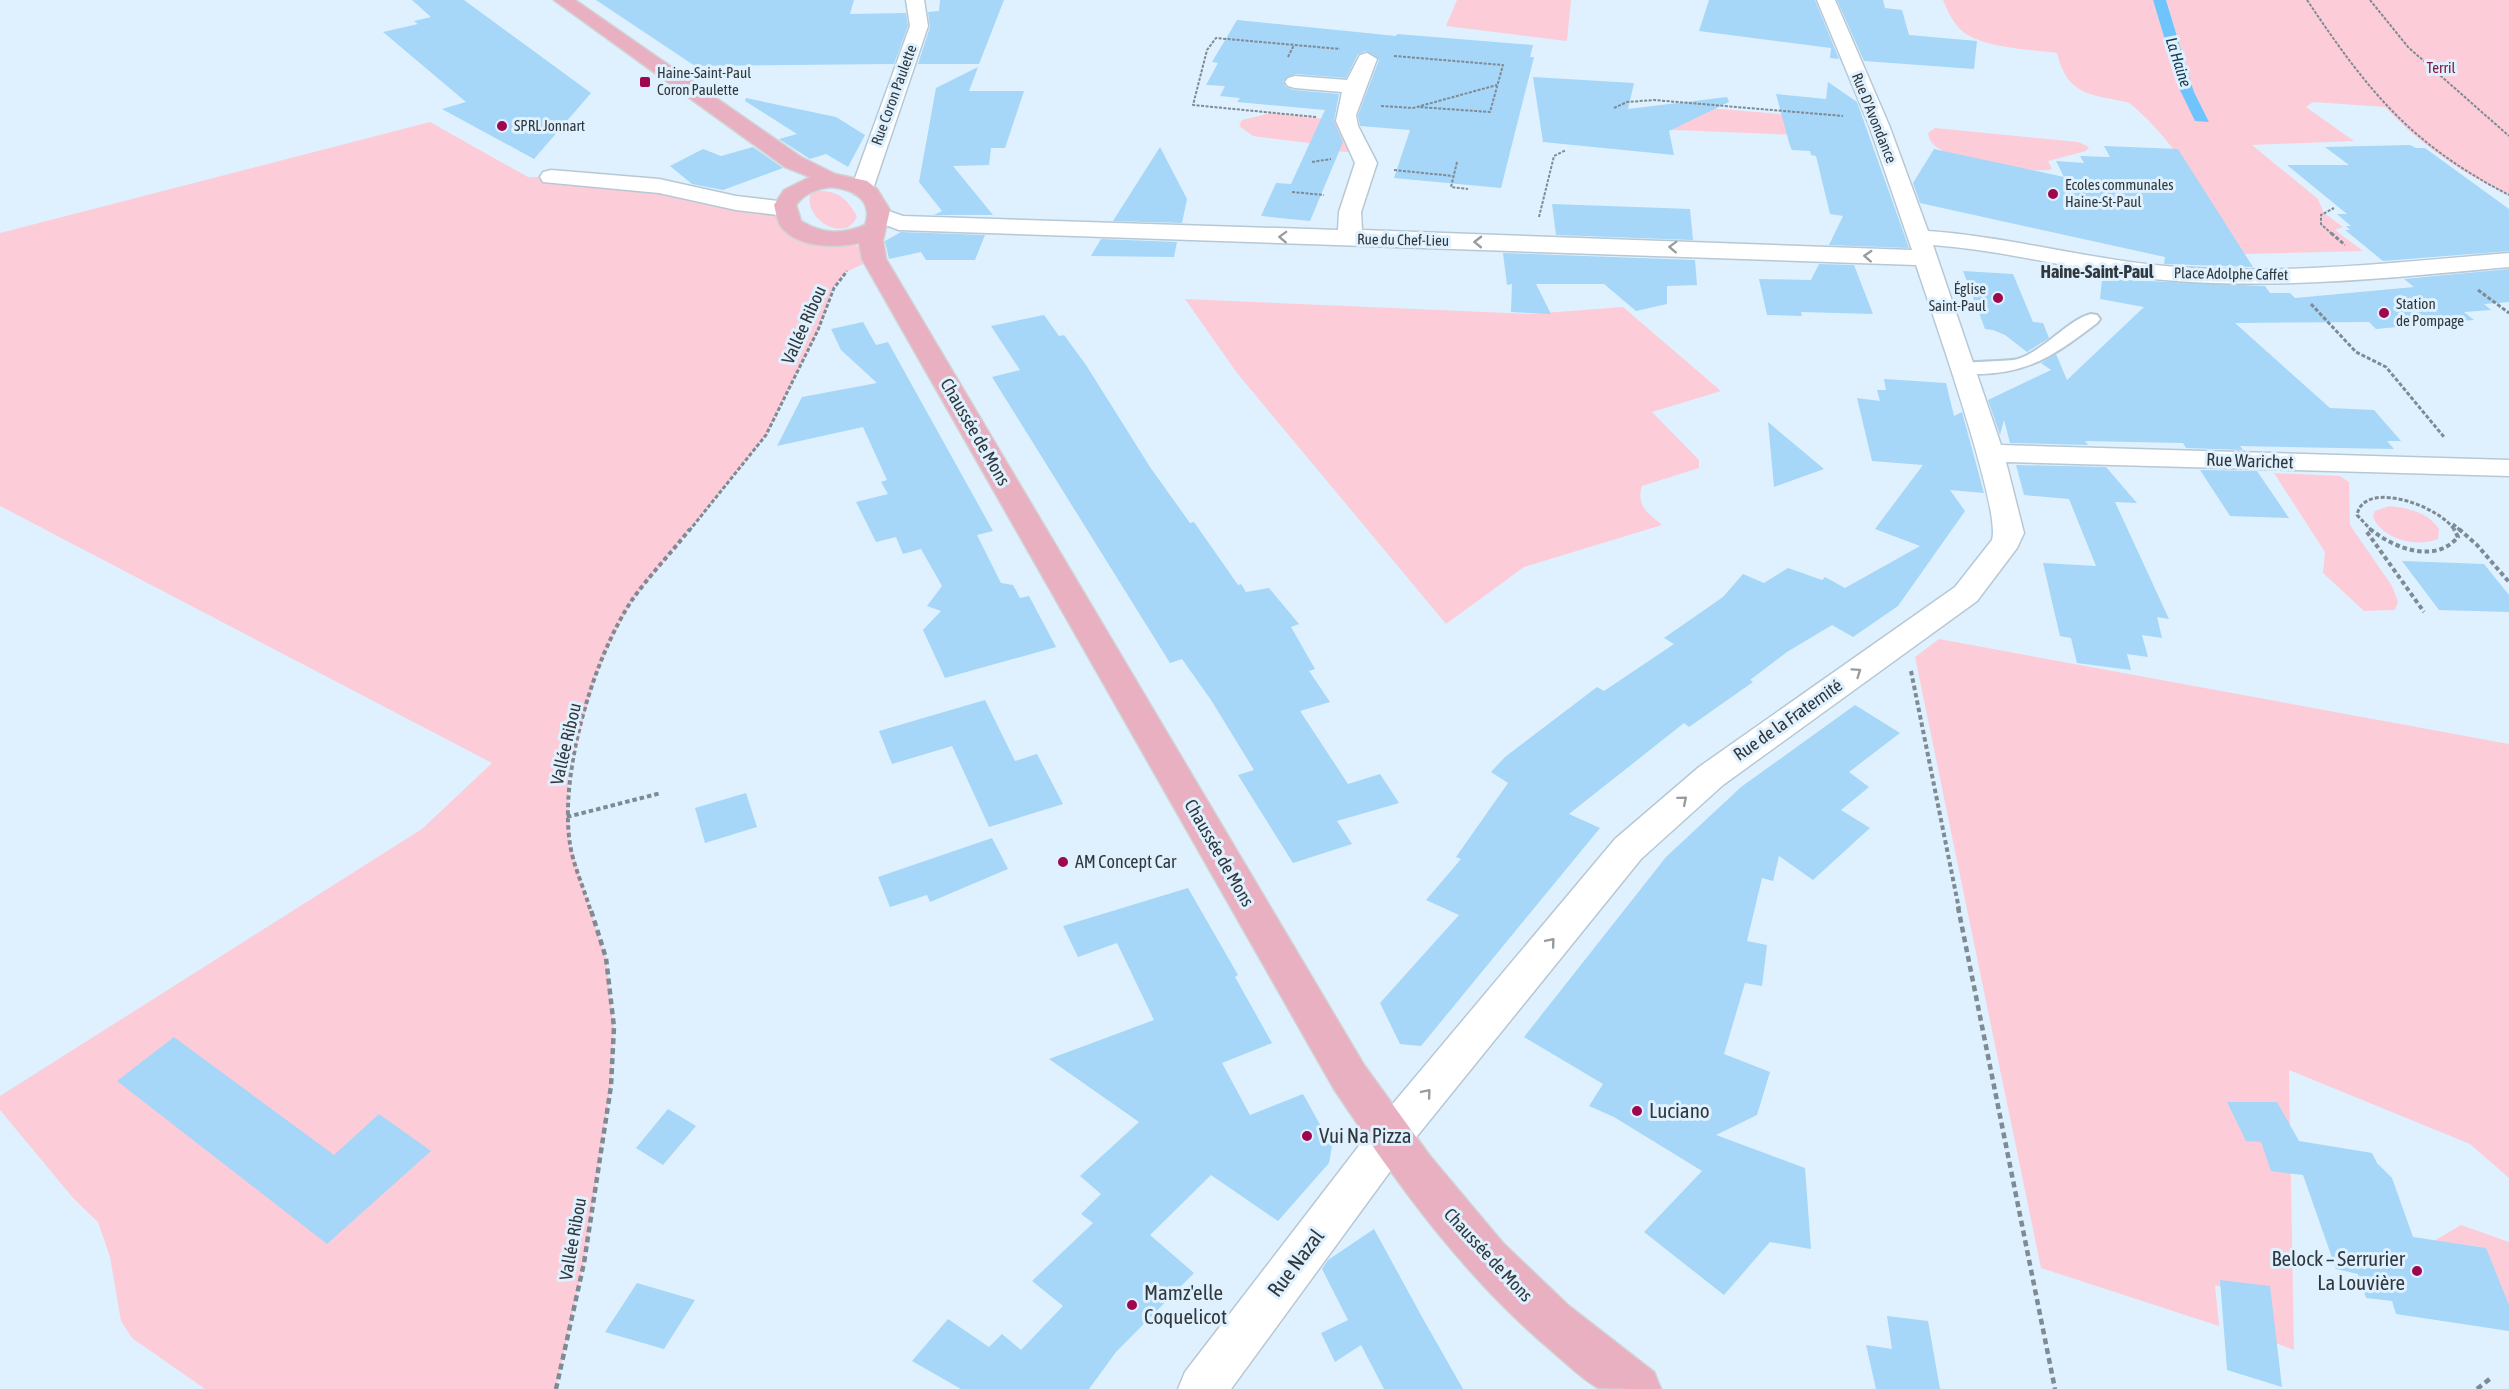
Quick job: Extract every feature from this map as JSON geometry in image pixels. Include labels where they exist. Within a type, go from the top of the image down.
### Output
[{"type":"main road","points":[[563,0],[793,162],[824,175],[829,180]]},
{"type":"main road","points":[[793,162],[800,177],[801,187]]},
{"type":"main road","points":[[829,180],[862,189],[874,200],[876,235],[857,246],[839,240],[821,238],[799,230],[791,224],[785,205],[790,194],[801,187],[829,180]]},
{"type":"main road","name":"Chaussée de Mons","points":[[876,235],[1349,1077],[1431,1193],[1482,1252],[1541,1311],[1637,1389]]},
{"type":"street","name":"Rue Coron Paulette","points":[[862,189],[919,26],[915,0]]},
{"type":"street","name":"Rue D'Avondance","points":[[1826,0],[1876,119],[1923,248]]},
{"type":"street","points":[[1350,239],[1350,212],[1365,167],[1365,155],[1346,120],[1352,95],[1367,59]]},
{"type":"street","points":[[1295,82],[1352,95]]},
{"type":"street","points":[[551,177],[659,186],[736,202],[786,209]]},
{"type":"street","name":"Rue du Chef-Lieu","points":[[876,235],[899,223],[1350,239],[1923,248]]},
{"type":"street","name":"Place Adolphe Caffet","points":[[1923,248],[2032,252],[2157,272],[2284,275],[2509,260]]},
{"type":"street","name":"Rue de la Fraternité","points":[[1390,1138],[1628,849],[1711,776],[1966,594],[2006,542],[2007,520],[1990,453],[1923,248]]},
{"type":"street","name":"Rue Warichet","points":[[1990,453],[2509,468]]},
{"type":"street","name":"Rue Nazal","points":[[1202,1389],[1390,1138]]},
{"type":"lane","points":[[1964,368],[2003,368],[2039,359],[2091,319]]},
{"type":"path","points":[[2307,0],[2352,66],[2407,131],[2456,167],[2509,195]]},
{"type":"path","points":[[2370,0],[2408,47],[2509,136]]},
{"type":"path","points":[[1352,95],[1418,107],[1490,112],[1503,65],[1385,55],[1367,59]]},
{"type":"path","points":[[1418,107],[1497,85]]},
{"type":"path","points":[[1614,108],[1627,102],[1654,100],[1876,119]]},
{"type":"path","points":[[1539,243],[1536,228],[1554,156],[1566,150]]},
{"type":"path","points":[[1457,162],[1450,187],[1468,189]]},
{"type":"path","points":[[1365,167],[1454,176]]},
{"type":"path","points":[[2334,208],[2321,215],[2321,224],[2377,270]]},
{"type":"path","name":"Vallée Ribou","points":[[556,1389],[584,1263],[611,1086],[614,1028],[606,958],[579,879],[570,844],[567,817],[568,779],[592,690],[610,643],[632,601],[766,435],[818,330],[834,288],[876,235]]},
{"type":"path","points":[[2284,275],[2356,352],[2386,367],[2469,467]]},
{"type":"path","points":[[2424,612],[2357,515],[2358,508],[2364,502],[2380,498],[2419,504],[2447,519],[2478,545],[2509,582]]},
{"type":"path","points":[[2362,524],[2385,541],[2401,547],[2434,552],[2446,550],[2454,544],[2458,537],[2447,519]]},
{"type":"path","points":[[1905,638],[2055,1389]]},
{"type":"path","points":[[567,817],[661,793]]},
{"type":"path","points":[[2477,1389],[2491,1378]]},
{"type":"green space","points":[[1457,0],[1571,0],[1567,41],[1446,26]]},
{"type":"green space","name":"Terril","points":[[1943,0],[2153,0],[2180,90],[2209,122],[2194,92],[2166,0],[2509,0],[2509,195],[2442,157],[2413,134],[2385,107],[2313,102],[2306,107],[2354,141],[2252,145],[2318,199],[2324,213],[2343,227],[2335,230],[2363,251],[2244,254],[2165,138],[2131,104],[2083,91],[2069,81],[2057,53],[1998,46],[1966,34],[1955,23]]},
{"type":"green space","points":[[1672,105],[1863,121],[1869,138],[1650,129]]},
{"type":"green space","points":[[1271,113],[1335,120],[1343,127],[1352,149],[1348,152],[1317,150],[1309,143],[1253,136],[1239,126],[1242,120]]},
{"type":"green space","points":[[430,122],[528,177],[551,177],[763,206],[791,224],[857,246],[874,259],[846,272],[834,287],[818,330],[766,435],[632,601],[610,643],[595,679],[579,734],[568,779],[570,844],[606,958],[614,1027],[611,1086],[584,1263],[556,1389],[205,1389],[132,1338],[121,1321],[110,1257],[98,1222],[73,1198],[0,1110],[0,1096],[422,829],[492,763],[0,506],[0,233]]},
{"type":"green space","points":[[1935,128],[2078,142],[2089,147],[2086,151],[2048,161],[2052,169],[2012,168],[1960,156],[1938,148],[1931,142],[1928,133]]},
{"type":"green space","points":[[831,192],[846,200],[857,216],[851,225],[835,228],[818,219],[812,211],[810,202],[811,193]]},
{"type":"green space","points":[[1185,299],[1531,314],[1623,307],[1721,391],[1652,412],[1699,460],[1699,468],[1642,486],[1640,499],[1644,508],[1662,525],[1524,567],[1446,624],[1237,373]]},
{"type":"green space","points":[[2274,473],[2340,476],[2349,482],[2350,525],[2392,586],[2398,602],[2395,610],[2364,611],[2323,573],[2325,552]]},
{"type":"green space","points":[[2389,506],[2410,510],[2429,519],[2439,529],[2438,539],[2430,542],[2410,542],[2383,531],[2373,516],[2375,511]]},
{"type":"green space","points":[[1939,639],[2509,744],[2509,1178],[2470,1144],[2289,1070],[2294,1350],[2265,1339],[2260,1297],[2215,1285],[2219,1326],[2041,1268],[1915,657]]},
{"type":"green space","points":[[2461,1225],[2509,1242],[2509,1312],[2481,1247],[2434,1241]]},
{"type":"water","name":"La Haine","points":[[2153,0],[2166,0],[2194,92],[2209,122],[2195,121],[2180,90]]},
{"type":"building","points":[[412,0],[464,0],[591,93],[534,159],[442,109],[466,102],[383,32],[418,24],[414,21],[431,17]]},
{"type":"building","points":[[596,0],[854,0],[850,14],[906,13],[908,26],[894,64],[695,66]]},
{"type":"building","points":[[940,0],[1004,0],[979,64],[918,64],[930,27],[928,12],[939,11]]},
{"type":"building","points":[[1709,0],[1815,0],[1839,59],[1830,58],[1831,48],[1699,31]]},
{"type":"building","points":[[1837,0],[1883,0],[1885,8],[1902,10],[1909,35],[1977,41],[1974,69],[1864,61]]},
{"type":"building","points":[[1237,20],[1396,36],[1397,34],[1533,45],[1530,57],[1534,57],[1501,188],[1394,178],[1410,130],[1360,126],[1358,115],[1379,60],[1366,51],[1358,54],[1346,78],[1295,74],[1283,81],[1286,87],[1294,90],[1339,94],[1334,121],[1343,142],[1310,221],[1261,216],[1276,183],[1291,184],[1325,110],[1237,102],[1240,98],[1220,96],[1225,86],[1206,85],[1218,63],[1212,62]]},
{"type":"building","points":[[978,67],[969,91],[1024,91],[1005,148],[991,148],[989,165],[953,166],[993,215],[934,215],[942,211],[919,182],[936,88]]},
{"type":"building","points":[[1533,77],[1634,83],[1628,109],[1727,97],[1729,102],[1669,131],[1674,155],[1543,142]]},
{"type":"building","points":[[1828,82],[1857,102],[1909,248],[1829,245],[1843,216],[1830,214],[1816,156],[1811,155],[1810,151],[1792,150],[1776,94],[1826,99]]},
{"type":"building","points":[[746,98],[836,117],[865,135],[848,167],[826,154],[810,159],[779,139],[797,134],[745,101]]},
{"type":"building","points":[[2410,145],[2425,148],[2509,209],[2509,251],[2383,261],[2345,230],[2350,230],[2346,226],[2351,226],[2337,214],[2347,214],[2287,165],[2349,165],[2325,147]]},
{"type":"building","name":"Ecoles communales Haine-St-Paul","points":[[2104,146],[2178,149],[2253,267],[2164,264],[2165,257],[1920,203],[1913,183],[1934,149],[2064,177],[2056,161],[2084,163],[2080,156],[2110,157]]},
{"type":"building","points":[[753,147],[783,168],[723,190],[692,184],[670,166],[703,149],[721,156]]},
{"type":"building","points":[[1160,147],[1187,199],[1182,223],[1113,221]]},
{"type":"building","points":[[1552,204],[1690,209],[1693,240],[1556,235]]},
{"type":"building","points":[[901,232],[985,235],[975,260],[926,260],[921,252],[889,259],[885,241]]},
{"type":"building","points":[[1101,239],[1177,242],[1174,257],[1091,256]]},
{"type":"building","points":[[1503,253],[1695,260],[1697,285],[1667,286],[1667,304],[1636,311],[1604,284],[1536,284],[1551,314],[1511,312],[1512,284],[1507,285]]},
{"type":"building","points":[[1819,264],[1854,265],[1873,314],[1801,312],[1802,316],[1767,315],[1759,279],[1811,280]]},
{"type":"building","points":[[2509,269],[2509,302],[2484,304],[2491,310],[2464,312],[2474,320],[2376,329],[2369,322],[2235,323],[2330,408],[2374,410],[2401,441],[2387,441],[2394,449],[2240,446],[2243,450],[2186,448],[2183,443],[2085,441],[2088,445],[2010,443],[2004,420],[2000,435],[1988,400],[2051,370],[2041,363],[2056,354],[2067,380],[2144,307],[2100,299],[2102,279],[2265,286],[2270,293],[2290,293],[2295,298],[2414,287],[2404,279]]},
{"type":"building","name":"Église Saint-Paul","points":[[1963,271],[2013,274],[2033,322],[2043,323],[2049,338],[2027,352],[2005,335],[1985,329]]},
{"type":"building","points":[[1044,315],[1059,336],[1064,335],[1086,365],[1150,467],[1190,523],[1194,522],[1238,585],[1241,584],[1246,592],[1269,588],[1299,624],[1291,627],[1315,669],[1309,671],[1330,702],[1300,711],[1348,784],[1380,774],[1399,803],[1337,821],[1352,844],[1293,863],[1238,775],[1254,770],[1211,700],[1182,659],[1170,663],[992,377],[1020,370],[991,326]]},
{"type":"building","points":[[863,322],[876,345],[888,342],[993,531],[977,535],[1001,583],[1013,585],[1020,598],[1029,596],[1056,647],[945,678],[923,630],[941,611],[927,606],[942,586],[921,549],[903,554],[896,537],[876,542],[856,502],[888,494],[881,482],[887,480],[863,427],[777,446],[802,397],[877,383],[841,350],[831,329]]},
{"type":"building","points":[[1884,379],[1946,383],[1954,416],[1962,412],[1984,493],[1950,490],[1965,511],[1898,606],[1853,637],[1832,625],[1787,652],[1750,680],[1753,682],[1689,727],[1684,723],[1569,814],[1600,828],[1421,1046],[1400,1044],[1380,1003],[1459,915],[1426,900],[1461,859],[1456,857],[1508,783],[1491,772],[1505,757],[1597,687],[1604,691],[1674,644],[1664,638],[1723,597],[1743,574],[1764,583],[1788,568],[1822,580],[1825,577],[1845,588],[1920,546],[1875,529],[1923,465],[1872,461],[1857,398],[1880,401],[1877,390],[1886,390]]},
{"type":"building","points":[[1768,422],[1824,469],[1774,487]]},
{"type":"building","points":[[2016,465],[2106,467],[2137,503],[2115,502],[2169,619],[2157,617],[2162,638],[2142,635],[2148,657],[2127,654],[2131,670],[2077,663],[2071,638],[2060,636],[2043,563],[2096,566],[2069,499],[2024,495]]},
{"type":"building","points":[[2200,470],[2257,471],[2289,518],[2230,516]]},
{"type":"building","points":[[2402,561],[2484,564],[2509,595],[2509,612],[2439,610]]},
{"type":"building","points":[[985,700],[1015,761],[1037,754],[1063,804],[989,827],[952,746],[892,764],[879,731]]},
{"type":"building","points":[[1855,705],[1900,733],[1849,772],[1869,787],[1841,810],[1870,828],[1813,880],[1779,856],[1773,881],[1762,878],[1747,941],[1767,945],[1762,986],[1745,983],[1724,1054],[1770,1072],[1757,1115],[1716,1135],[1805,1168],[1811,1249],[1770,1242],[1724,1295],[1644,1232],[1702,1171],[1614,1117],[1589,1106],[1603,1084],[1524,1037],[1666,857],[1741,787]]},
{"type":"building","points":[[746,793],[757,827],[705,843],[695,808]]},
{"type":"building","points":[[992,838],[1008,869],[930,902],[927,895],[890,907],[878,877]]},
{"type":"building","points":[[1188,888],[1238,975],[1235,977],[1272,1043],[1222,1063],[1250,1115],[1303,1094],[1332,1146],[1329,1163],[1278,1221],[1211,1175],[1150,1235],[1194,1273],[1116,1352],[1089,1389],[961,1389],[912,1361],[948,1319],[989,1347],[1002,1334],[1021,1350],[1063,1306],[1032,1281],[1093,1223],[1081,1214],[1101,1194],[1080,1176],[1139,1122],[1049,1059],[1154,1020],[1117,943],[1078,957],[1063,926]]},
{"type":"building","points":[[174,1037],[334,1155],[379,1114],[431,1151],[327,1244],[117,1081]]},
{"type":"building","points":[[2227,1102],[2277,1102],[2299,1141],[2372,1153],[2377,1163],[2392,1178],[2413,1237],[2486,1248],[2509,1305],[2509,1331],[2396,1314],[2392,1301],[2366,1298],[2358,1274],[2336,1269],[2303,1175],[2271,1171],[2261,1142],[2246,1141]]},
{"type":"building","points":[[668,1109],[696,1126],[663,1165],[636,1148]]},
{"type":"building","points":[[1374,1229],[1463,1389],[1384,1389],[1361,1345],[1335,1362],[1321,1333],[1348,1320],[1322,1269],[1328,1260]]},
{"type":"building","points":[[2220,1280],[2270,1286],[2282,1387],[2227,1370]]},
{"type":"building","points":[[637,1283],[695,1300],[664,1349],[605,1332]]},
{"type":"building","points":[[1887,1316],[1928,1321],[1940,1389],[1876,1389],[1866,1345],[1892,1349]]},
{"type":"place","name":"Haine-Saint-Paul Coron Paulette","points":[[645,82]]},
{"type":"place","name":"SPRL Jonnart","points":[[502,126]]},
{"type":"place","name":"Ecoles communales Haine-St-Paul","points":[[2053,194]]},
{"type":"place","name":"Église Saint-Paul","points":[[1998,298]]},
{"type":"place","name":"Station de Pompage","points":[[2384,313]]},
{"type":"place","name":"AM Concept Car","points":[[1063,862]]},
{"type":"place","name":"Luciano","points":[[1637,1111]]},
{"type":"place","name":"Vui Na Pizza","points":[[1307,1136]]},
{"type":"place","name":"Belock – Serrurier La Louvière","points":[[2417,1271]]},
{"type":"place","name":"Mamz'elle Coquelicot","points":[[1132,1305]]},
{"type":"district","name":"Haine-Saint-Paul","points":[[2097,272]]}]
